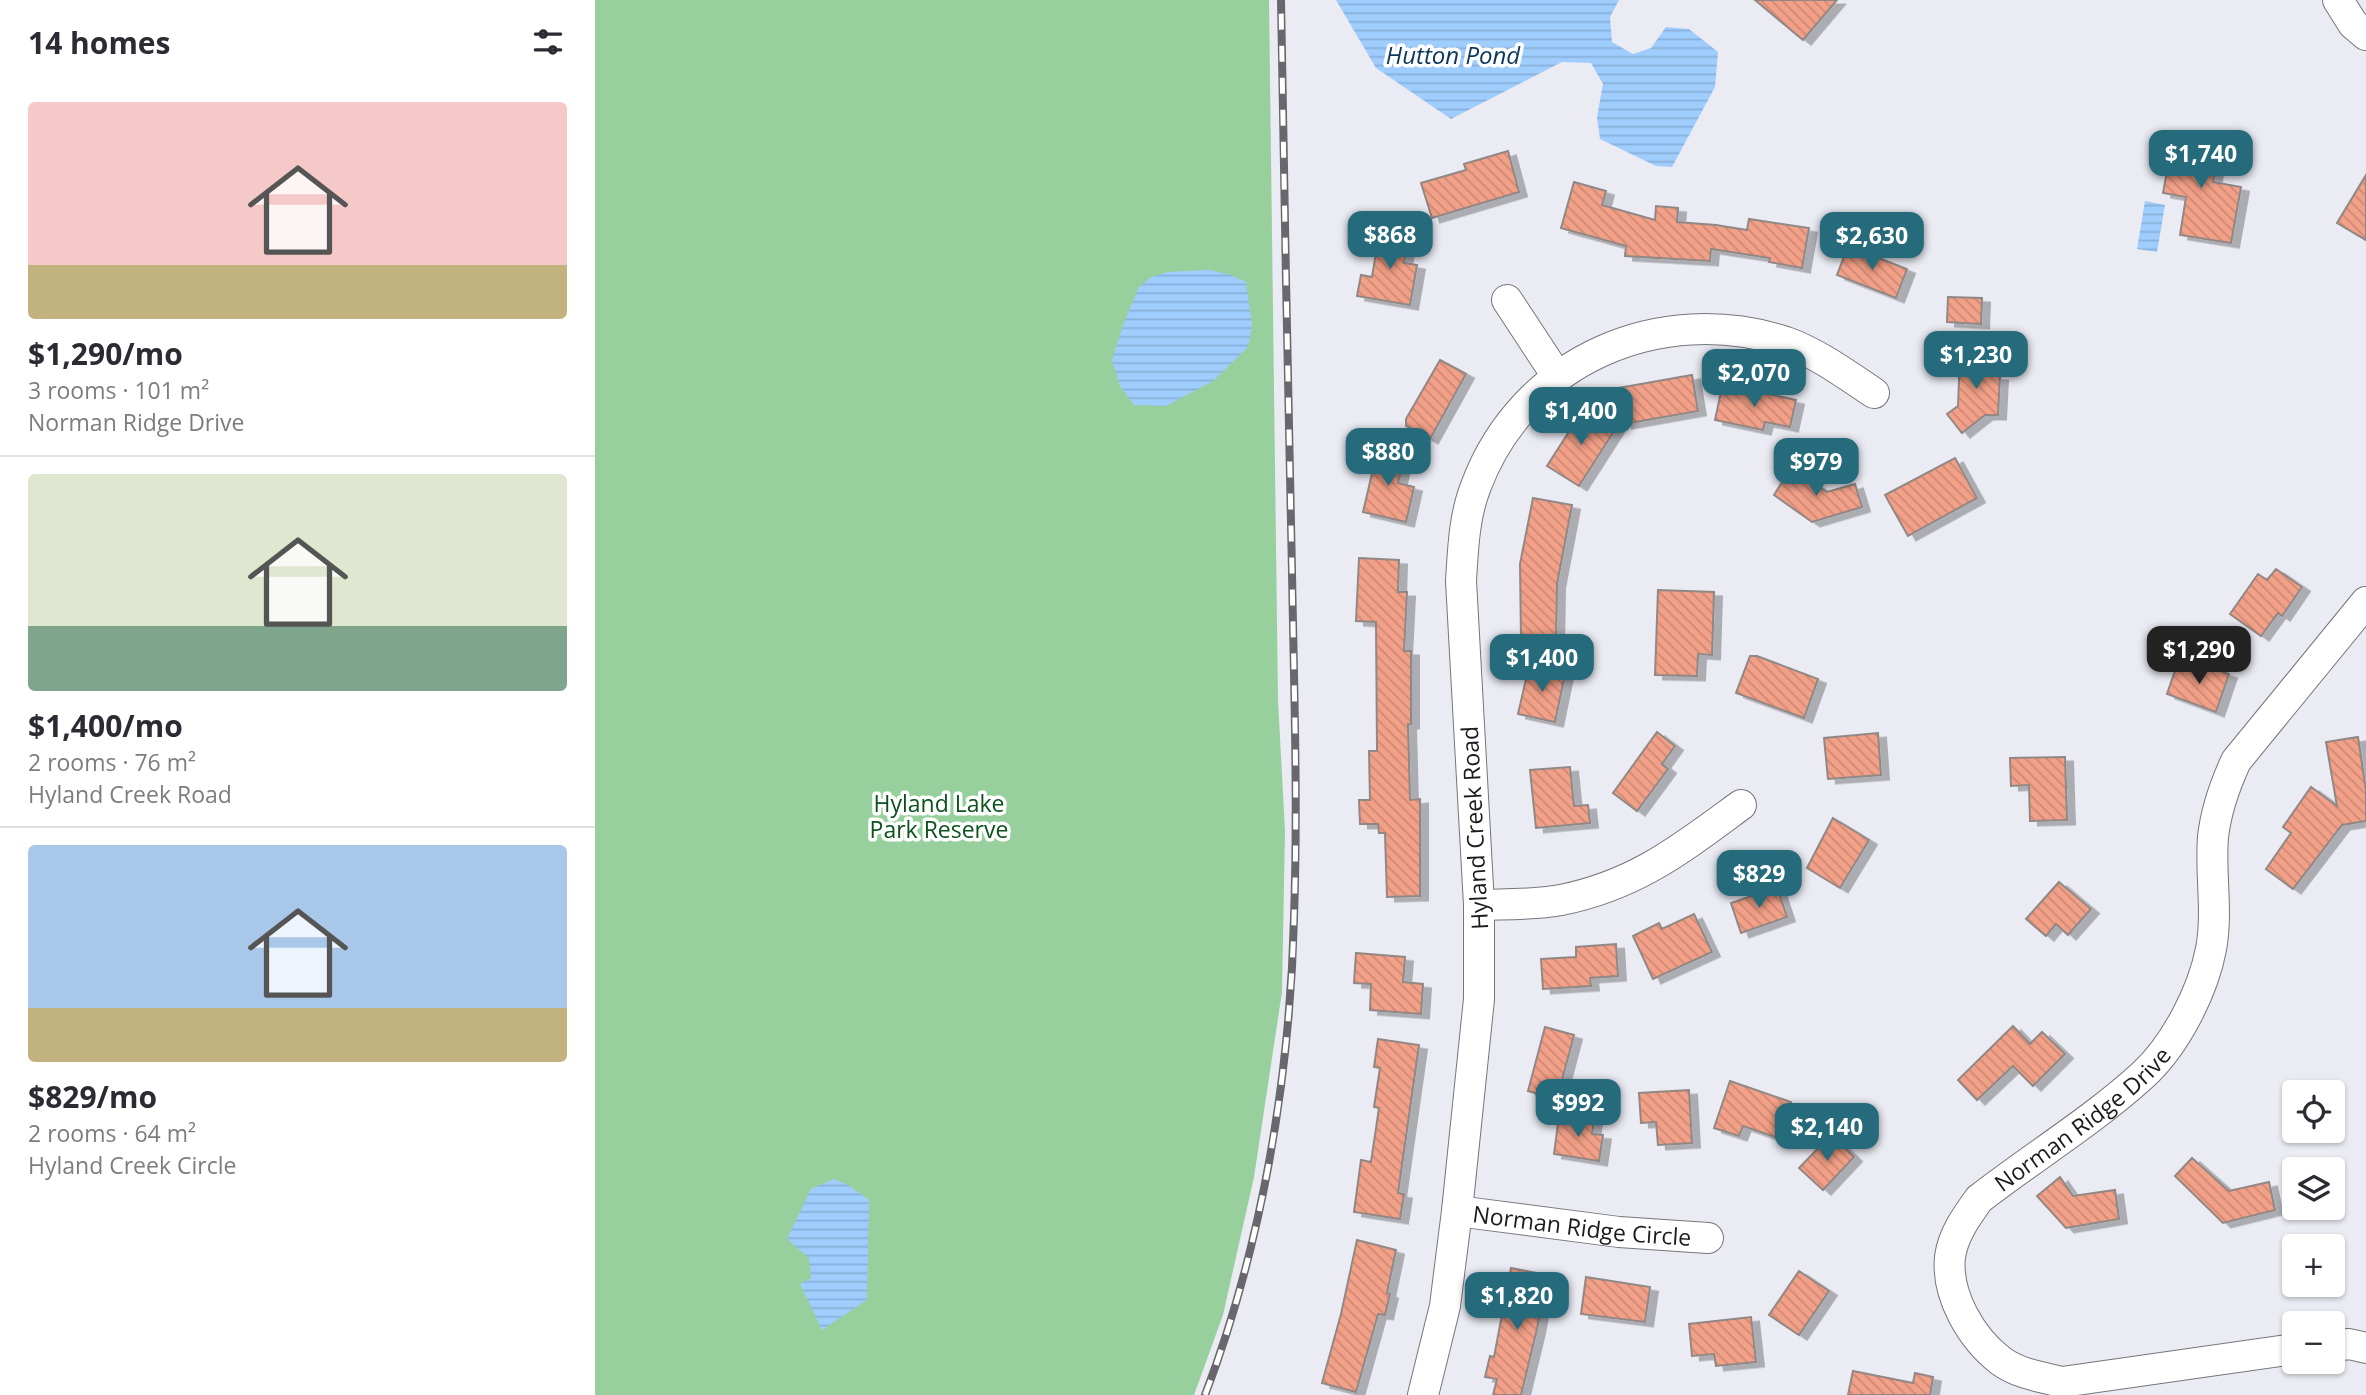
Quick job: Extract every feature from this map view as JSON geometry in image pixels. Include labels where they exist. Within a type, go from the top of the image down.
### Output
[{"type":"street","points":[[2338,0],[2353,24],[2366,35]]},
{"type":"street","points":[[1507,300],[1557,376]]},
{"type":"street","name":"Hyland Creek Road","points":[[1423,1395],[1445,1306],[1479,999],[1479,905],[1461,581],[1464,534],[1475,488],[1495,444],[1524,406],[1557,376],[1601,350],[1647,335],[1695,328],[1741,331],[1788,343],[1831,365],[1874,393]]},
{"type":"street","name":"Norman Ridge Drive","points":[[2282,1351],[2062,1382],[2030,1375],[2002,1362],[1979,1339],[1961,1311],[1952,1284],[1950,1256],[1960,1225],[1979,1199],[2146,1072],[2175,1035],[2198,993],[2211,948],[2214,910],[2213,836],[2223,790],[2237,761],[2366,602]]},
{"type":"street","points":[[1479,905],[1559,901],[1610,887],[1657,865],[1741,804]]},
{"type":"street","name":"Norman Ridge Circle","points":[[1457,1211],[1619,1232],[1708,1238]]},
{"type":"street","points":[[2345,1344],[2366,1348]]},
{"type":"green space","name":"Hyland Lake Park Reserve","points":[[595,0],[1269,0],[1278,700],[1285,831],[1282,992],[1254,1177],[1223,1315],[1194,1395],[595,1395]]},
{"type":"water","name":"Hutton Pond","points":[[1336,0],[1619,0],[1610,17],[1612,42],[1633,54],[1651,48],[1666,27],[1689,29],[1718,52],[1715,87],[1672,167],[1656,166],[1600,139],[1597,117],[1603,84],[1591,63],[1562,62],[1451,119],[1376,68]]},
{"type":"water","points":[[2145,201],[2165,205],[2157,252],[2137,249]]},
{"type":"water","points":[[1210,270],[1246,282],[1252,325],[1248,347],[1213,381],[1166,406],[1134,405],[1120,386],[1112,361],[1139,287],[1151,277],[1168,272]]},
{"type":"water","points":[[834,1179],[869,1200],[867,1300],[822,1330],[800,1284],[811,1278],[809,1258],[787,1239],[811,1189]]},
{"type":"building","points":[[1755,0],[1837,0],[1803,40]]},
{"type":"building","points":[[2174,132],[2203,137],[2202,145],[2219,148],[2213,182],[2241,187],[2231,243],[2180,235],[2186,197],[2163,193]]},
{"type":"building","points":[[1508,151],[1519,192],[1432,218],[1421,183],[1466,170],[1464,164]]},
{"type":"building","points":[[2366,175],[2366,240],[2337,223]]},
{"type":"building","points":[[1574,182],[1606,191],[1602,205],[1655,220],[1656,206],[1678,208],[1677,222],[1747,230],[1749,219],[1809,228],[1802,268],[1769,262],[1770,258],[1711,249],[1710,261],[1625,256],[1626,246],[1561,228]]},
{"type":"building","points":[[1380,229],[1408,234],[1404,263],[1417,265],[1410,305],[1357,296],[1361,275],[1372,277]]},
{"type":"building","points":[[1848,246],[1907,269],[1896,298],[1837,275]]},
{"type":"building","points":[[1948,297],[1982,298],[1981,324],[1947,322]]},
{"type":"building","points":[[1960,355],[1993,356],[1992,376],[2000,376],[1998,415],[1985,415],[1962,433],[1947,414],[1958,406]]},
{"type":"building","points":[[1440,360],[1466,374],[1430,439],[1406,426],[1406,419]]},
{"type":"building","points":[[1692,375],[1698,411],[1624,424],[1618,388]]},
{"type":"building","points":[[1722,387],[1746,392],[1747,389],[1796,400],[1790,427],[1765,422],[1763,430],[1715,420]]},
{"type":"building","points":[[1584,408],[1616,428],[1579,486],[1547,466]]},
{"type":"building","points":[[1378,448],[1405,455],[1398,483],[1414,487],[1406,522],[1363,512]]},
{"type":"building","points":[[1955,458],[1977,498],[1908,536],[1885,495]]},
{"type":"building","points":[[1791,468],[1827,492],[1855,484],[1862,507],[1812,522],[1774,495]]},
{"type":"building","points":[[1533,498],[1572,505],[1557,584],[1556,642],[1521,641],[1520,564]]},
{"type":"building","points":[[1359,558],[1399,560],[1398,592],[1407,592],[1404,651],[1411,651],[1411,724],[1408,724],[1410,800],[1420,799],[1420,896],[1387,897],[1385,833],[1379,833],[1378,824],[1360,824],[1359,800],[1370,800],[1369,751],[1377,751],[1376,622],[1356,621]]},
{"type":"building","points":[[2276,569],[2302,587],[2282,616],[2278,613],[2261,636],[2230,614],[2258,574],[2267,580]]},
{"type":"building","points":[[1658,590],[1714,592],[1712,655],[1698,654],[1697,676],[1655,675]]},
{"type":"building","points":[[1750,656],[1757,656],[1818,679],[1804,718],[1736,693]]},
{"type":"building","points":[[2177,665],[2199,673],[2202,665],[2229,674],[2216,712],[2167,694]]},
{"type":"building","points":[[1529,666],[1565,674],[1555,722],[1518,714]]},
{"type":"building","points":[[1657,732],[1675,746],[1662,764],[1668,769],[1637,811],[1613,793]]},
{"type":"building","points":[[1878,733],[1881,775],[1828,779],[1824,738]]},
{"type":"building","points":[[2358,737],[2366,791],[2366,821],[2342,825],[2293,889],[2266,869],[2291,833],[2283,827],[2311,787],[2337,806],[2326,742]]},
{"type":"building","points":[[2065,757],[2067,820],[2030,821],[2029,785],[2011,786],[2010,758]]},
{"type":"building","points":[[1570,767],[1574,806],[1588,805],[1590,823],[1536,828],[1530,770]]},
{"type":"building","points":[[1833,818],[1869,840],[1840,888],[1807,868]]},
{"type":"building","points":[[2059,882],[2091,909],[2068,935],[2056,924],[2046,936],[2026,919]]},
{"type":"building","points":[[1777,887],[1787,917],[1741,933],[1731,903]]},
{"type":"building","points":[[1694,914],[1712,952],[1653,979],[1633,936],[1659,923],[1662,929]]},
{"type":"building","points":[[1616,944],[1618,976],[1590,978],[1591,986],[1543,989],[1541,959],[1576,957],[1576,947]]},
{"type":"building","points":[[1356,953],[1405,957],[1403,982],[1423,984],[1421,1014],[1370,1010],[1371,984],[1354,983]]},
{"type":"building","points":[[2013,1026],[2030,1044],[2042,1032],[2065,1054],[2033,1086],[2013,1066],[1977,1100],[1958,1080]]},
{"type":"building","points":[[1545,1027],[1574,1035],[1557,1099],[1528,1091]]},
{"type":"building","points":[[1378,1039],[1419,1045],[1398,1193],[1404,1194],[1400,1219],[1354,1212],[1361,1160],[1371,1162],[1379,1108],[1374,1107],[1380,1068],[1374,1067]]},
{"type":"building","points":[[1730,1081],[1791,1102],[1778,1138],[1743,1126],[1739,1136],[1714,1128]]},
{"type":"building","points":[[1689,1090],[1692,1143],[1658,1145],[1656,1122],[1641,1123],[1639,1093]]},
{"type":"building","points":[[1559,1116],[1594,1120],[1592,1134],[1603,1135],[1599,1161],[1554,1154]]},
{"type":"building","points":[[1831,1135],[1854,1157],[1823,1190],[1799,1168]]},
{"type":"building","points":[[2192,1158],[2229,1191],[2269,1182],[2275,1210],[2223,1223],[2175,1176]]},
{"type":"building","points":[[2060,1177],[2073,1196],[2115,1190],[2119,1219],[2066,1228],[2037,1196]]},
{"type":"building","points":[[1357,1240],[1396,1250],[1385,1315],[1378,1314],[1356,1392],[1322,1383]]},
{"type":"building","points":[[1511,1268],[1547,1275],[1521,1395],[1493,1395],[1497,1379],[1485,1377],[1490,1356],[1494,1357]]},
{"type":"building","points":[[1799,1271],[1829,1291],[1799,1335],[1769,1315]]},
{"type":"building","points":[[1586,1277],[1650,1287],[1645,1322],[1581,1314]]},
{"type":"building","points":[[1751,1317],[1756,1362],[1716,1366],[1714,1354],[1692,1356],[1689,1324]]},
{"type":"building","points":[[1853,1371],[1913,1383],[1915,1373],[1933,1377],[1930,1395],[1848,1395]]},
{"type":"railway","points":[[1205,1395],[1225,1338],[1257,1221],[1279,1100],[1291,978],[1295,875],[1295,745],[1281,0]]}]
